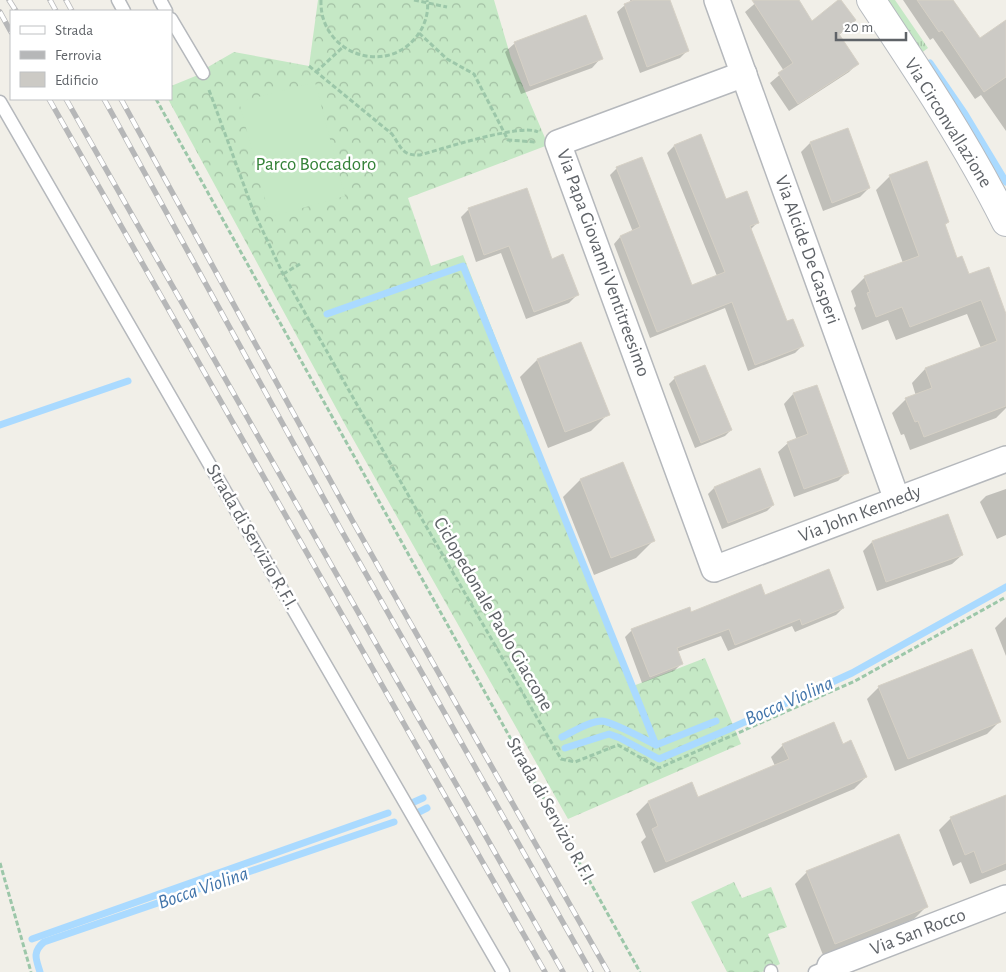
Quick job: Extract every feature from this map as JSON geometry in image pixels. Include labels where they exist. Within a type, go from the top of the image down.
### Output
[{"type":"street","name":"Via Alcide De Gasperi","points":[[717,0],[897,500]]},
{"type":"street","name":"Via Circonvallazione","points":[[871,0],[955,130],[1006,222]]},
{"type":"street","name":"Via Papa Giovanni Ventitreesimo","points":[[714,569],[558,143],[744,74]]},
{"type":"street","name":"Via John Kennedy","points":[[714,569],[1006,459]]},
{"type":"street","name":"Via San Rocco","points":[[823,969],[1006,898]]},
{"type":"lane","points":[[172,21],[203,73]]},
{"type":"lane","name":"Strada di Servizio R.F.I.","points":[[0,102],[503,972]]},
{"type":"path","points":[[321,0],[321,10],[325,25],[334,39],[354,53],[362,56],[386,56],[402,49],[418,33],[426,17],[428,1]]},
{"type":"path","points":[[414,0],[428,1],[447,7]]},
{"type":"path","points":[[418,33],[447,60],[474,74],[508,140],[558,143]]},
{"type":"path","points":[[316,72],[343,46]]},
{"type":"path","points":[[309,66],[392,134],[401,149],[409,154],[420,155],[504,132],[533,130],[558,143]]},
{"type":"path","name":"Ciclopedonale Paolo Giaccone","points":[[203,73],[253,210],[283,274],[419,514],[561,758],[575,762],[618,745],[659,768],[855,681],[1006,597]]},
{"type":"path","name":"Strada di Servizio R.F.I.","points":[[157,100],[640,972]]},
{"type":"path","points":[[283,274],[300,264]]},
{"type":"path","points":[[0,863],[31,972]]},
{"type":"green space","name":"Parco Boccadoro","points":[[318,0],[494,0],[511,58],[548,145],[408,198],[431,266],[463,255],[633,686],[705,658],[741,744],[568,819],[348,430],[169,100],[172,100],[172,86],[203,73],[208,67],[234,52],[309,66]]},
{"type":"green space","points":[[884,0],[895,0],[928,48],[920,54]]},
{"type":"green space","points":[[315,82],[345,196],[270,217],[239,102]]},
{"type":"green space","points":[[734,882],[742,898],[771,887],[787,927],[768,934],[780,964],[762,972],[727,972],[691,902]]},
{"type":"building","points":[[634,0],[670,0],[689,51],[647,67],[624,4]]},
{"type":"building","points":[[752,0],[799,0],[812,21],[838,0],[841,0],[856,20],[839,34],[859,64],[798,104],[778,73],[793,63]]},
{"type":"building","points":[[917,0],[953,0],[980,38],[1006,20],[1006,77],[984,92],[942,30],[939,32]]},
{"type":"building","points":[[586,15],[603,59],[530,86],[514,42]]},
{"type":"building","points":[[848,128],[870,188],[832,203],[810,142]]},
{"type":"building","points":[[701,134],[726,199],[747,191],[759,223],[750,226],[787,321],[793,319],[804,346],[755,365],[732,302],[657,332],[620,236],[640,227],[616,167],[642,157],[692,285],[725,272],[674,145]]},
{"type":"building","points":[[927,161],[949,222],[945,224],[957,258],[962,256],[969,274],[989,267],[1006,314],[1006,406],[924,437],[918,421],[915,422],[905,398],[932,388],[925,368],[997,341],[981,300],[910,327],[902,307],[876,317],[867,293],[870,292],[864,276],[919,256],[889,175]]},
{"type":"building","points":[[527,188],[552,259],[563,254],[579,295],[534,312],[509,246],[484,255],[468,208]]},
{"type":"building","points":[[581,342],[610,415],[565,432],[537,359]]},
{"type":"building","points":[[705,365],[732,430],[701,443],[674,377]]},
{"type":"building","points":[[817,385],[849,473],[804,489],[787,442],[808,434],[793,393]]},
{"type":"building","points":[[623,462],[655,541],[611,558],[580,479]]},
{"type":"building","points":[[760,468],[774,505],[728,523],[714,487]]},
{"type":"building","points":[[948,514],[963,555],[886,582],[872,541]]},
{"type":"building","points":[[829,569],[844,608],[802,625],[800,619],[735,645],[729,629],[677,648],[683,664],[650,677],[631,629],[690,607],[691,612],[761,584],[765,595]]},
{"type":"building","points":[[972,649],[1001,722],[908,759],[878,686]]},
{"type":"building","points":[[834,722],[843,744],[851,740],[867,777],[666,862],[652,829],[658,826],[648,801],[692,782],[698,797],[789,759],[782,744]]},
{"type":"building","points":[[1006,795],[1006,863],[982,873],[974,851],[965,855],[950,817]]},
{"type":"building","points":[[899,834],[928,907],[835,944],[806,871]]},
{"type":"waterway","points":[[930,63],[965,114],[1006,182]]},
{"type":"waterway","points":[[327,314],[463,266],[656,745]]},
{"type":"waterway","points":[[0,425],[128,381]]},
{"type":"waterway","name":"Bocca Violina","points":[[565,748],[609,734],[659,759],[852,673],[1006,587]]},
{"type":"waterway","points":[[562,737],[587,725],[602,721],[621,727],[656,745],[716,721]]},
{"type":"waterway","points":[[414,802],[423,798]]},
{"type":"waterway","name":"Bocca Violina","points":[[419,812],[427,808]]},
{"type":"waterway","points":[[32,939],[388,813]]},
{"type":"waterway","name":"Bocca Violina","points":[[40,972],[36,952],[44,942],[394,822]]},
{"type":"railway","points":[[9,0],[15,10]]},
{"type":"railway","points":[[50,0],[55,10]]},
{"type":"railway","points":[[66,0],[71,10]]},
{"type":"railway","points":[[0,12],[10,30]]},
{"type":"railway","points":[[50,100],[545,972]]},
{"type":"railway","points":[[67,100],[563,972]]},
{"type":"railway","points":[[105,100],[340,528],[591,972]]},
{"type":"railway","points":[[122,100],[352,520],[608,972]]}]
